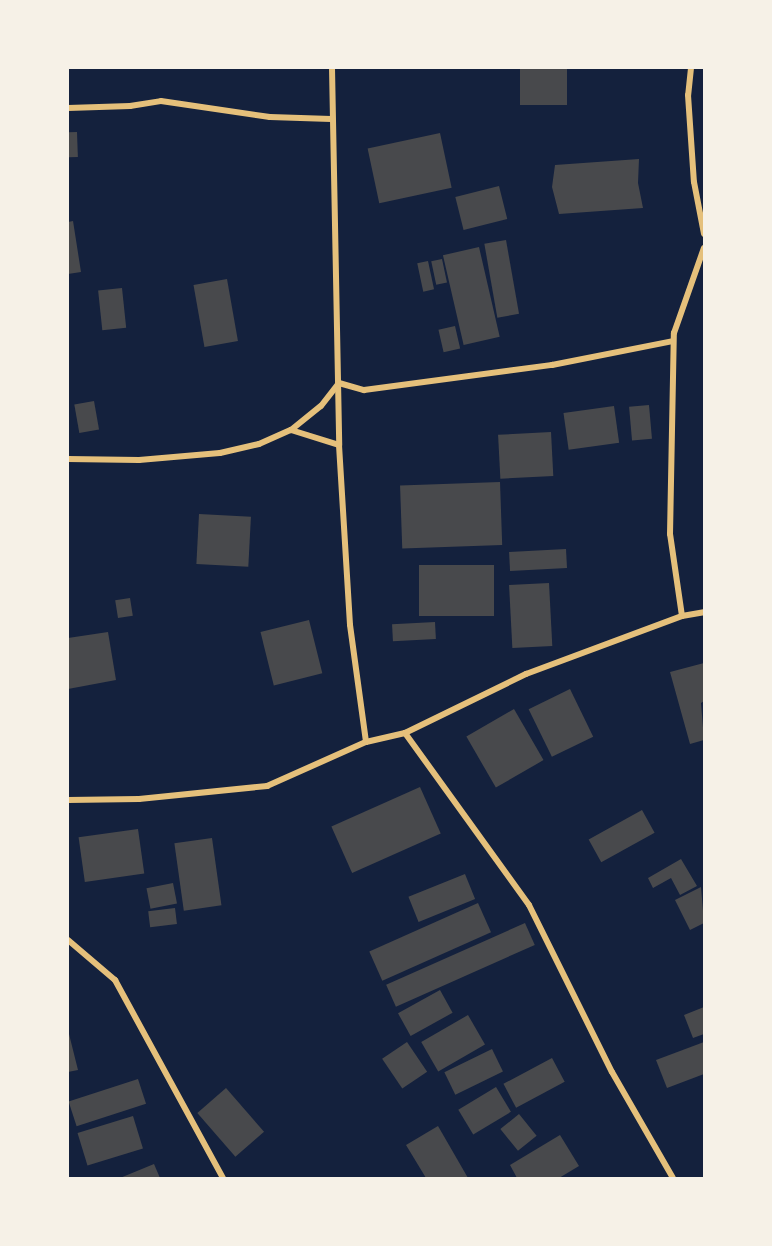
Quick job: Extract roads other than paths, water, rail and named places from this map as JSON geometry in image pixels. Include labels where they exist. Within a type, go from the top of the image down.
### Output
[{"type":"street","points":[[332,68],[331,119],[339,445],[350,625],[366,742]]},
{"type":"street","points":[[691,68],[688,95],[694,182],[705,234]]},
{"type":"street","points":[[68,108],[130,106],[161,100],[270,117],[331,119]]},
{"type":"street","points":[[682,616],[670,534],[673,341],[680,308],[705,248]]},
{"type":"street","points":[[339,383],[364,390],[552,364],[673,341]]},
{"type":"street","points":[[68,459],[139,460],[220,453],[259,444],[291,429],[321,406],[339,383]]},
{"type":"street","points":[[291,429],[339,445]]},
{"type":"street","points":[[68,800],[139,799],[267,786],[366,742],[405,733],[526,674],[682,616],[705,612]]},
{"type":"street","points":[[405,733],[529,905],[612,1072],[673,1179]]},
{"type":"street","points":[[68,940],[115,980],[223,1179]]}]
